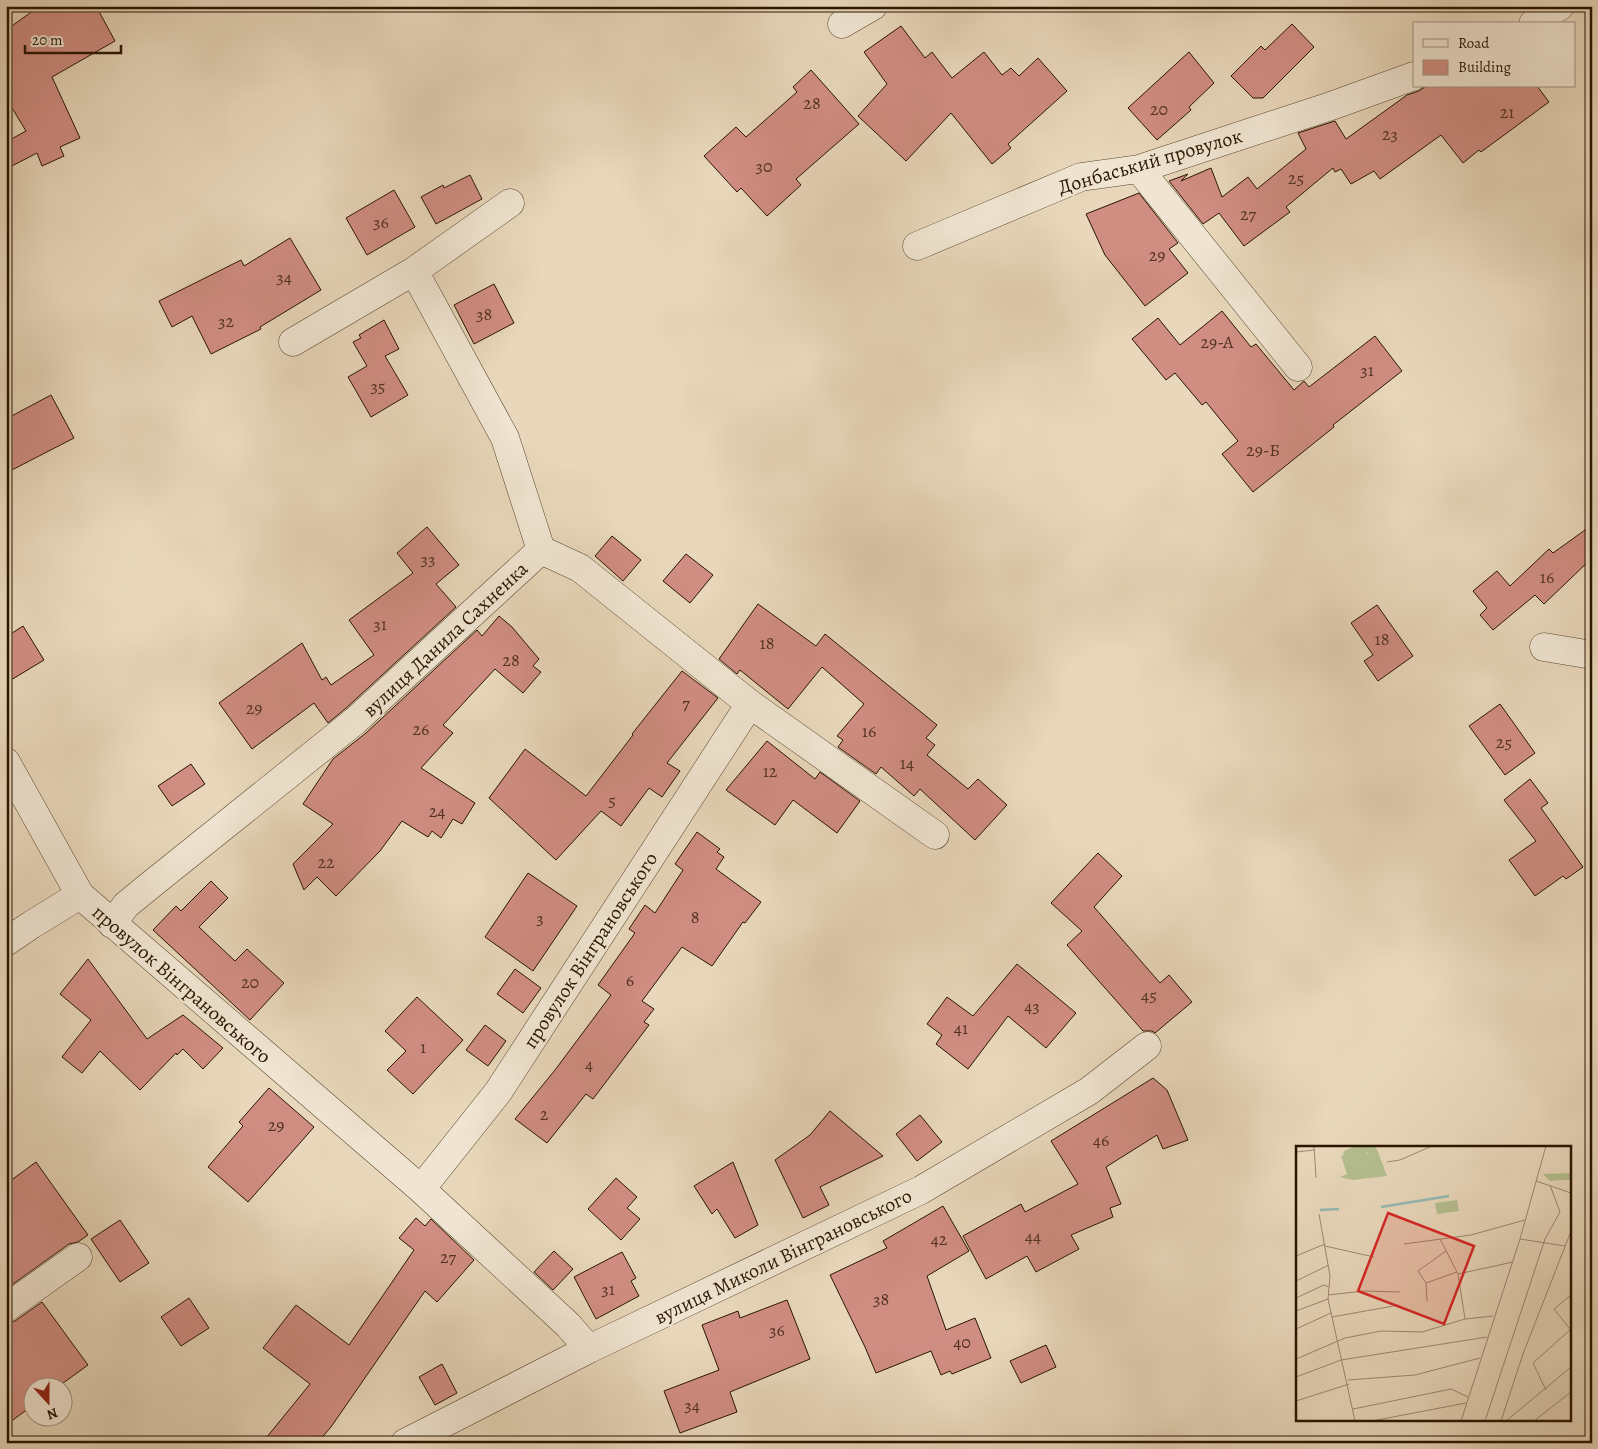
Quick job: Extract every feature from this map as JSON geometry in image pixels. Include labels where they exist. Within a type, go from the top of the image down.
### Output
[{"type":"street","points":[[842,24],[872,6]]},
{"type":"street","points":[[1536,22],[1560,6]]},
{"type":"street","name":"Донбаський провулок","points":[[917,246],[1081,177],[1139,169],[1413,76]]},
{"type":"street","points":[[1139,169],[1298,367]]},
{"type":"street","points":[[293,342],[414,271],[510,203]]},
{"type":"street","name":"вулиця Данила Сахненка","points":[[112,924],[126,906],[139,894],[355,721],[541,550],[505,438],[414,271]]},
{"type":"street","points":[[541,550],[580,568],[750,704],[935,835]]},
{"type":"street","points":[[1544,647],[1592,655]]},
{"type":"street","name":"провулок Вінграновського","points":[[421,1189],[498,1092],[750,704]]},
{"type":"street","points":[[6,762],[80,895],[6,942]]},
{"type":"street","name":"провулок Вінграновського","points":[[80,895],[421,1189],[568,1324],[589,1349]]},
{"type":"street","name":"вулиця Миколи Вінграновського","points":[[405,1443],[589,1349],[921,1190],[1089,1091],[1147,1046]]},
{"type":"street","points":[[6,1308],[78,1257]]},
{"type":"building","points":[[40,6],[96,6],[115,41],[52,77],[80,138],[60,147],[64,156],[42,166],[37,153],[6,169],[6,142],[26,131],[6,98],[6,30]]},
{"type":"building","points":[[1292,24],[1314,47],[1263,98],[1253,98],[1231,76],[1261,46],[1265,50]]},
{"type":"building","points":[[901,26],[925,58],[932,52],[952,78],[984,52],[1002,75],[1011,68],[1019,76],[1038,58],[1067,91],[1008,144],[1011,148],[992,164],[951,113],[906,161],[858,116],[887,84],[864,52]]},
{"type":"building","points":[[1189,52],[1214,83],[1189,107],[1191,110],[1157,140],[1128,108]]},
{"type":"building","points":[[811,70],[859,124],[796,179],[801,185],[767,216],[741,188],[737,192],[704,156],[736,127],[746,137],[797,92],[793,87]]},
{"type":"building","points":[[1423,88],[1538,88],[1549,102],[1463,163],[1441,135],[1380,179],[1374,171],[1351,184],[1341,169],[1335,172],[1333,168],[1286,207],[1290,212],[1244,246],[1219,213],[1203,224],[1169,181],[1188,174],[1181,181],[1211,168],[1222,197],[1248,177],[1257,189],[1306,149],[1298,133],[1335,121],[1346,139],[1407,95]]},
{"type":"building","points":[[470,175],[482,199],[436,224],[421,197],[443,185],[444,188]]},
{"type":"building","points":[[394,190],[415,227],[367,255],[346,218]]},
{"type":"building","points":[[1139,193],[1178,243],[1169,249],[1188,273],[1145,306],[1105,255],[1086,214]]},
{"type":"building","points":[[290,238],[321,290],[260,327],[261,329],[211,354],[192,316],[172,327],[159,301],[241,260],[244,266]]},
{"type":"building","points":[[494,284],[514,323],[474,344],[454,305]]},
{"type":"building","points":[[1222,311],[1251,347],[1256,344],[1294,390],[1304,381],[1309,387],[1375,336],[1402,371],[1333,425],[1334,427],[1253,492],[1222,454],[1238,441],[1206,402],[1202,405],[1175,373],[1166,380],[1132,339],[1158,318],[1180,345]]},
{"type":"building","points":[[384,320],[399,349],[385,356],[408,395],[371,417],[348,377],[367,366],[353,342],[361,338],[359,335]]},
{"type":"building","points":[[51,395],[74,438],[6,473],[6,419]]},
{"type":"building","points":[[1592,525],[1592,558],[1544,604],[1535,595],[1493,630],[1480,615],[1487,608],[1473,591],[1497,571],[1510,586],[1549,549],[1553,553]]},
{"type":"building","points":[[427,527],[459,565],[436,584],[456,607],[328,723],[314,703],[252,749],[219,703],[302,643],[322,680],[326,677],[331,685],[374,655],[349,620],[413,573],[397,553]]},
{"type":"building","points":[[612,536],[641,560],[623,581],[595,556]]},
{"type":"building","points":[[686,554],[713,575],[690,603],[663,581]]},
{"type":"building","points":[[758,604],[816,646],[825,634],[937,725],[926,738],[935,745],[927,755],[968,789],[978,779],[1007,805],[975,840],[920,789],[914,796],[881,767],[876,774],[838,747],[843,740],[837,736],[864,704],[822,667],[788,709],[740,670],[737,674],[719,659]]},
{"type":"building","points":[[1377,605],[1413,656],[1378,681],[1364,661],[1373,655],[1351,623]]},
{"type":"building","points":[[499,616],[512,627],[539,659],[533,666],[541,672],[523,693],[495,669],[443,725],[453,733],[421,768],[475,803],[462,824],[453,819],[441,838],[432,831],[428,837],[402,821],[380,851],[336,896],[317,877],[304,890],[293,864],[333,824],[303,804],[333,759],[366,733],[477,630],[482,636]]},
{"type":"building","points":[[23,626],[44,660],[6,683],[6,637]]},
{"type":"building","points":[[682,671],[718,698],[667,763],[680,771],[662,797],[649,788],[621,826],[601,811],[556,860],[489,798],[525,749],[586,796]]},
{"type":"building","points":[[1500,704],[1535,753],[1505,775],[1469,726]]},
{"type":"building","points":[[767,741],[815,779],[820,772],[860,801],[837,833],[793,800],[775,825],[726,790]]},
{"type":"building","points":[[191,764],[205,784],[172,806],[158,786]]},
{"type":"building","points":[[1530,779],[1548,803],[1541,808],[1583,867],[1566,879],[1563,876],[1535,896],[1509,860],[1536,841],[1504,800]]},
{"type":"building","points":[[697,832],[720,849],[717,852],[724,857],[716,869],[761,902],[745,923],[743,922],[712,966],[682,947],[642,1001],[654,1009],[644,1022],[649,1025],[593,1099],[586,1094],[547,1143],[515,1119],[555,1070],[611,995],[598,985],[635,933],[629,929],[645,905],[655,913],[683,870],[675,864]]},
{"type":"building","points":[[1098,853],[1122,876],[1094,907],[1160,983],[1169,975],[1192,1002],[1155,1033],[1143,1031],[1067,945],[1082,931],[1051,903]]},
{"type":"building","points":[[528,873],[577,906],[533,971],[485,937]]},
{"type":"building","points":[[211,881],[228,898],[199,927],[235,961],[247,949],[284,983],[250,1020],[153,930],[176,906],[181,911]]},
{"type":"building","points":[[88,959],[147,1039],[183,1015],[223,1048],[203,1069],[183,1049],[177,1055],[176,1053],[140,1090],[100,1051],[82,1073],[62,1057],[91,1020],[60,994]]},
{"type":"building","points":[[1017,964],[1076,1013],[1046,1048],[1008,1016],[968,1069],[936,1044],[942,1035],[927,1024],[947,997],[973,1016]]},
{"type":"building","points":[[515,969],[541,988],[523,1013],[497,994]]},
{"type":"building","points":[[417,997],[463,1040],[413,1094],[387,1070],[406,1051],[385,1031]]},
{"type":"building","points":[[485,1025],[506,1041],[488,1066],[466,1050]]},
{"type":"building","points":[[1153,1078],[1167,1090],[1188,1140],[1163,1149],[1157,1135],[1106,1167],[1121,1204],[1110,1208],[1113,1217],[1071,1235],[1079,1249],[1036,1272],[1027,1256],[986,1279],[963,1236],[1021,1204],[1025,1212],[1078,1184],[1051,1141]]},
{"type":"building","points":[[269,1088],[314,1127],[248,1202],[208,1167],[243,1126],[239,1122]]},
{"type":"building","points":[[830,1111],[883,1156],[820,1187],[829,1205],[803,1218],[775,1160],[810,1135]]},
{"type":"building","points":[[920,1115],[942,1142],[917,1161],[896,1134]]},
{"type":"building","points":[[36,1162],[88,1235],[78,1242],[69,1244],[6,1289],[6,1184]]},
{"type":"building","points":[[733,1162],[758,1225],[735,1238],[717,1209],[712,1214],[694,1186]]},
{"type":"building","points":[[616,1178],[637,1197],[627,1208],[640,1219],[621,1240],[588,1209]]},
{"type":"building","points":[[943,1206],[969,1251],[927,1276],[946,1330],[975,1318],[991,1358],[952,1374],[950,1371],[941,1375],[931,1351],[876,1373],[830,1275],[887,1248],[883,1241]]},
{"type":"building","points":[[416,1218],[425,1226],[431,1219],[474,1260],[437,1302],[425,1291],[331,1427],[317,1443],[262,1443],[310,1384],[263,1348],[296,1305],[349,1345],[414,1250],[399,1238]]},
{"type":"building","points":[[120,1220],[149,1263],[120,1282],[91,1239]]},
{"type":"building","points":[[554,1251],[573,1269],[553,1290],[534,1272]]},
{"type":"building","points":[[622,1252],[636,1278],[631,1281],[639,1296],[596,1319],[574,1277]]},
{"type":"building","points":[[189,1298],[209,1328],[181,1346],[161,1317]]},
{"type":"building","points":[[787,1300],[810,1359],[730,1392],[737,1412],[680,1433],[664,1391],[719,1370],[702,1325],[738,1311],[740,1318]]},
{"type":"building","points":[[42,1302],[88,1365],[72,1377],[22,1376],[22,1413],[6,1425],[6,1323],[15,1321]]},
{"type":"building","points":[[1046,1345],[1056,1367],[1021,1383],[1010,1361]]},
{"type":"building","points":[[442,1364],[457,1393],[435,1405],[419,1377]]}]
